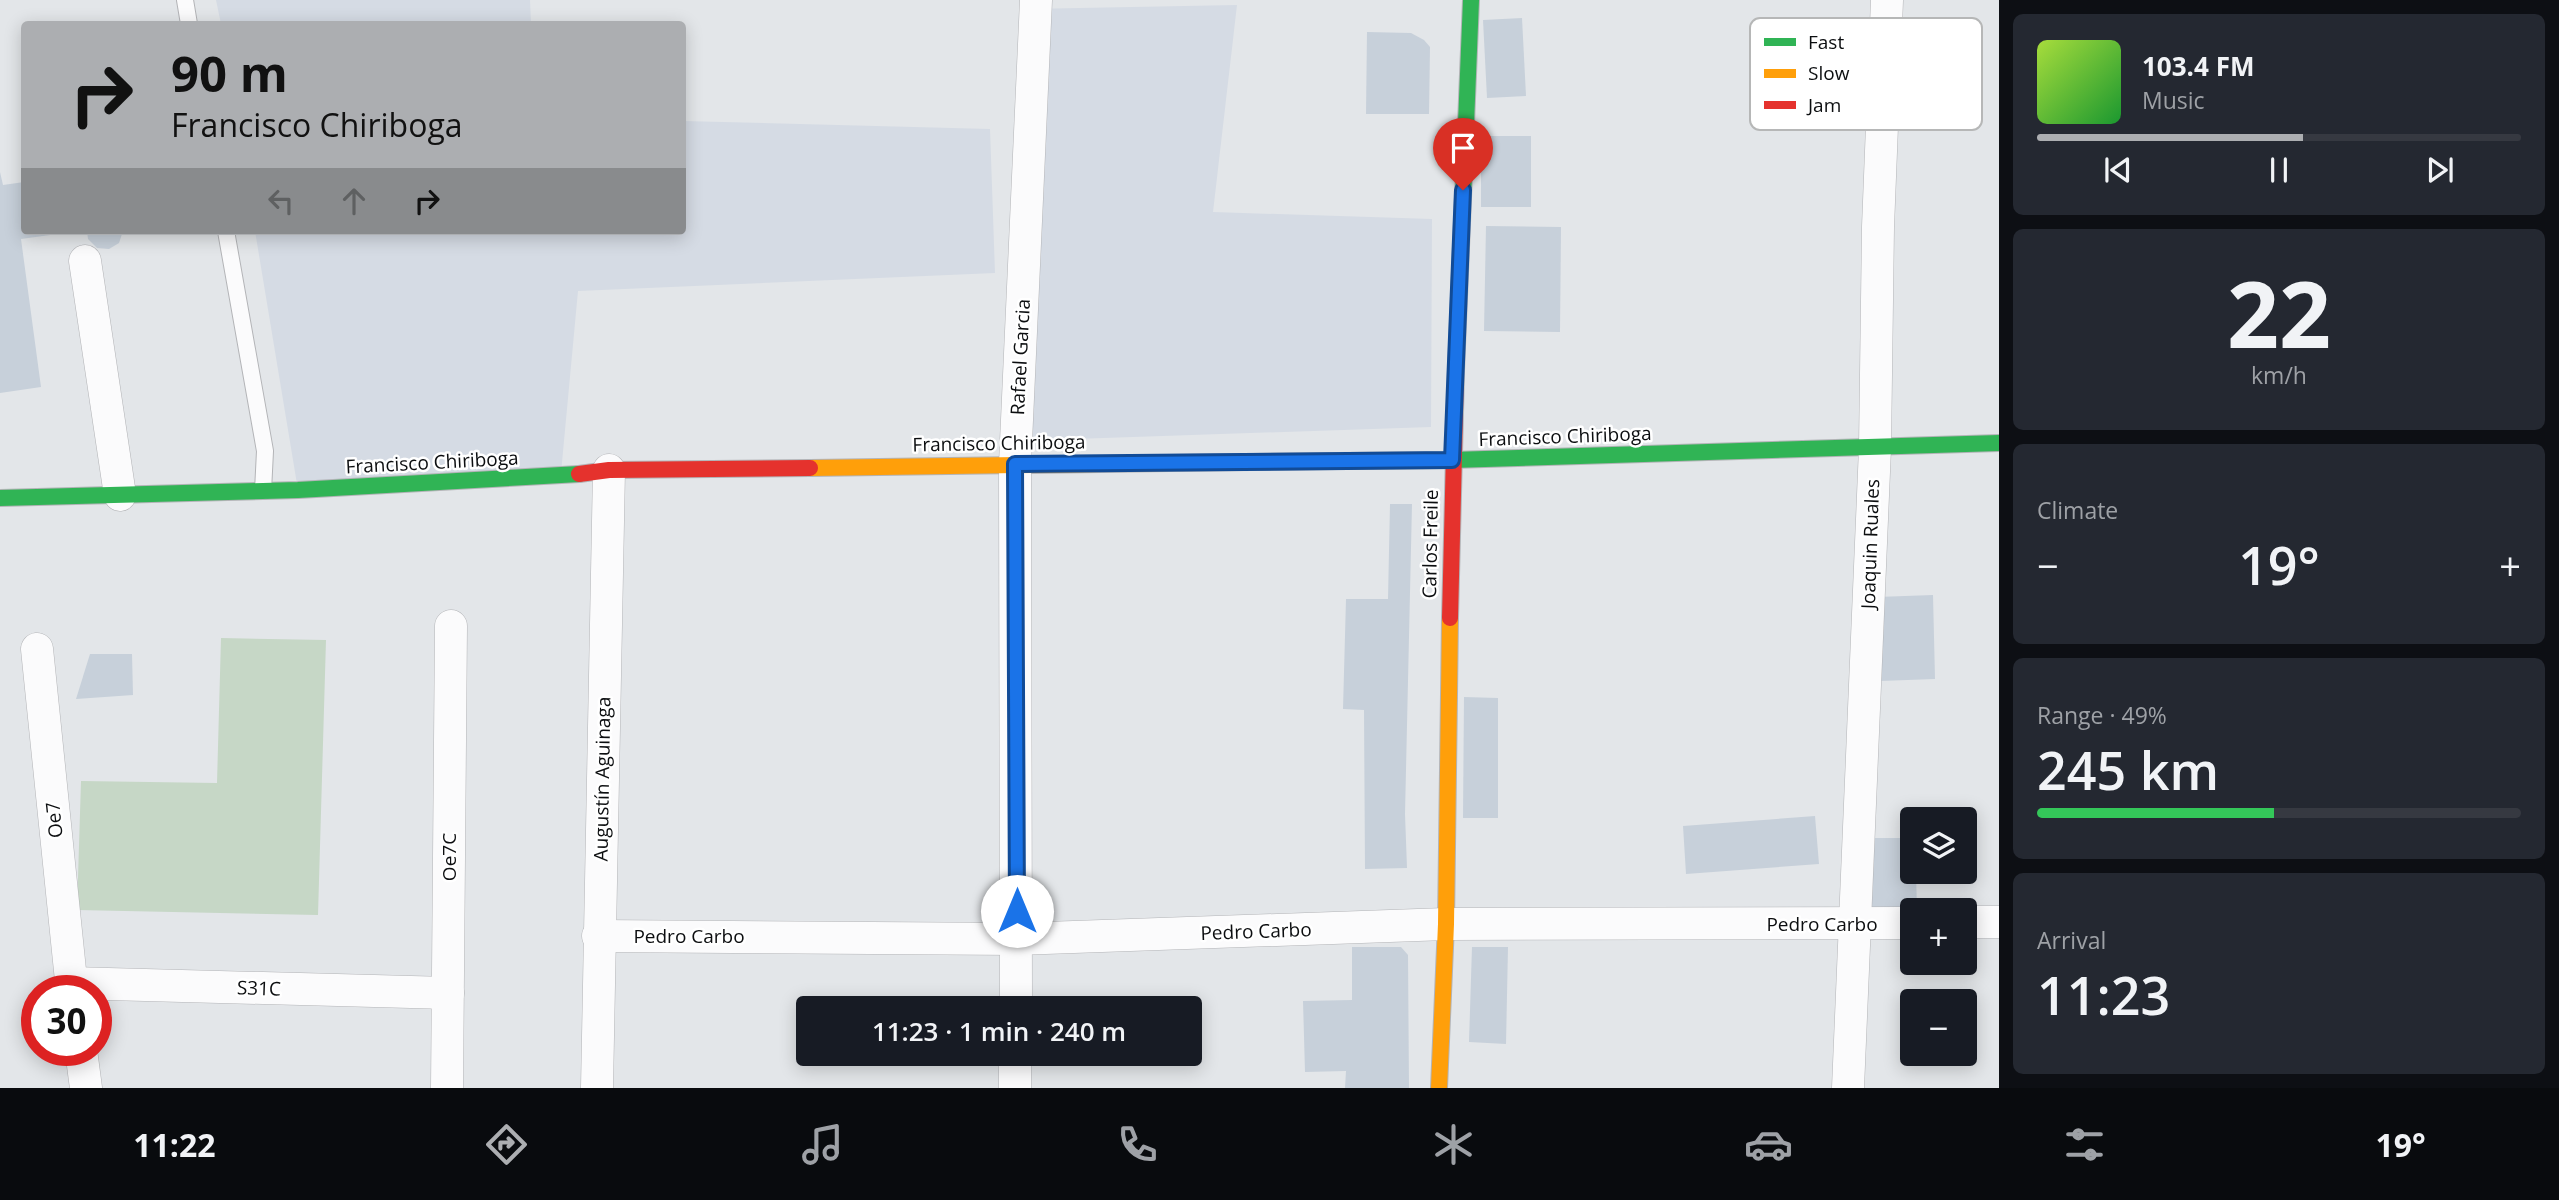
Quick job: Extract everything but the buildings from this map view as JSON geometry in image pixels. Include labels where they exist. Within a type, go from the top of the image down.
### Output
[{"type":"street","points":[[1036,0],[1047,0]]},
{"type":"street","name":"Rafael Garcia","points":[[1016,996],[1015,464],[1036,0]]},
{"type":"street","name":"Carlos Freile","points":[[1439,1088],[1446,924],[1452,460],[1471,0]]},
{"type":"street","name":"Joaquin Ruales","points":[[1887,18],[1888,0]]},
{"type":"street","name":"Joaquin Ruales","points":[[1848,1088],[1875,448],[1882,130]]},
{"type":"street","points":[[85,261],[120,495]]},
{"type":"street","name":"Francisco Chiriboga","points":[[0,498],[263,491],[560,477],[608,470],[1452,460],[1999,443]]},
{"type":"street","name":"Augustín Aguinaga","points":[[597,1088],[608,470]]},
{"type":"street","name":"Oe7C","points":[[447,1088],[450,626]]},
{"type":"street","name":"Oe7","points":[[37,649],[71,975]]},
{"type":"street","points":[[1977,922],[1999,922]]},
{"type":"street","name":"Pedro Carbo","points":[[598,936],[1017,939],[1446,924],[1900,923]]},
{"type":"street","name":"S31C","points":[[112,988],[448,993]]},
{"type":"street","points":[[83,1066],[86,1088]]},
{"type":"street","points":[[1015,1066],[1015,1088]]},
{"type":"lane","points":[[185,0],[188,21]]},
{"type":"lane","points":[[227,235],[265,451],[263,491]]},
{"type":"shaded area","points":[[216,0],[530,0],[531,21],[220,21]]},
{"type":"shaded area","points":[[1237,5],[1213,212],[1432,219],[1431,427],[1013,441],[1027,9]]},
{"type":"shaded area","points":[[686,121],[990,129],[995,273],[578,291],[561,473],[297,484],[256,235],[686,235]]},
{"type":"green space","points":[[221,638],[326,640],[318,915],[77,910],[81,781],[217,783]]},
{"type":"traffic: fast","points":[[1456,371],[1471,0]]},
{"type":"traffic: fast","points":[[1338,461],[1452,460],[1999,443]]},
{"type":"traffic: fast","points":[[0,498],[298,490],[579,474]]},
{"type":"traffic: slow","points":[[810,468],[1169,463]]},
{"type":"traffic: slow","points":[[1439,1088],[1446,924],[1450,618]]},
{"type":"traffic: jam","points":[[1450,618],[1456,371]]},
{"type":"traffic: jam","points":[[1169,463],[1338,461]]},
{"type":"traffic: jam","points":[[579,474],[609,470],[810,468]]},
{"type":"route","points":[[1017,911],[1015,464],[1452,460],[1463,190]]}]
